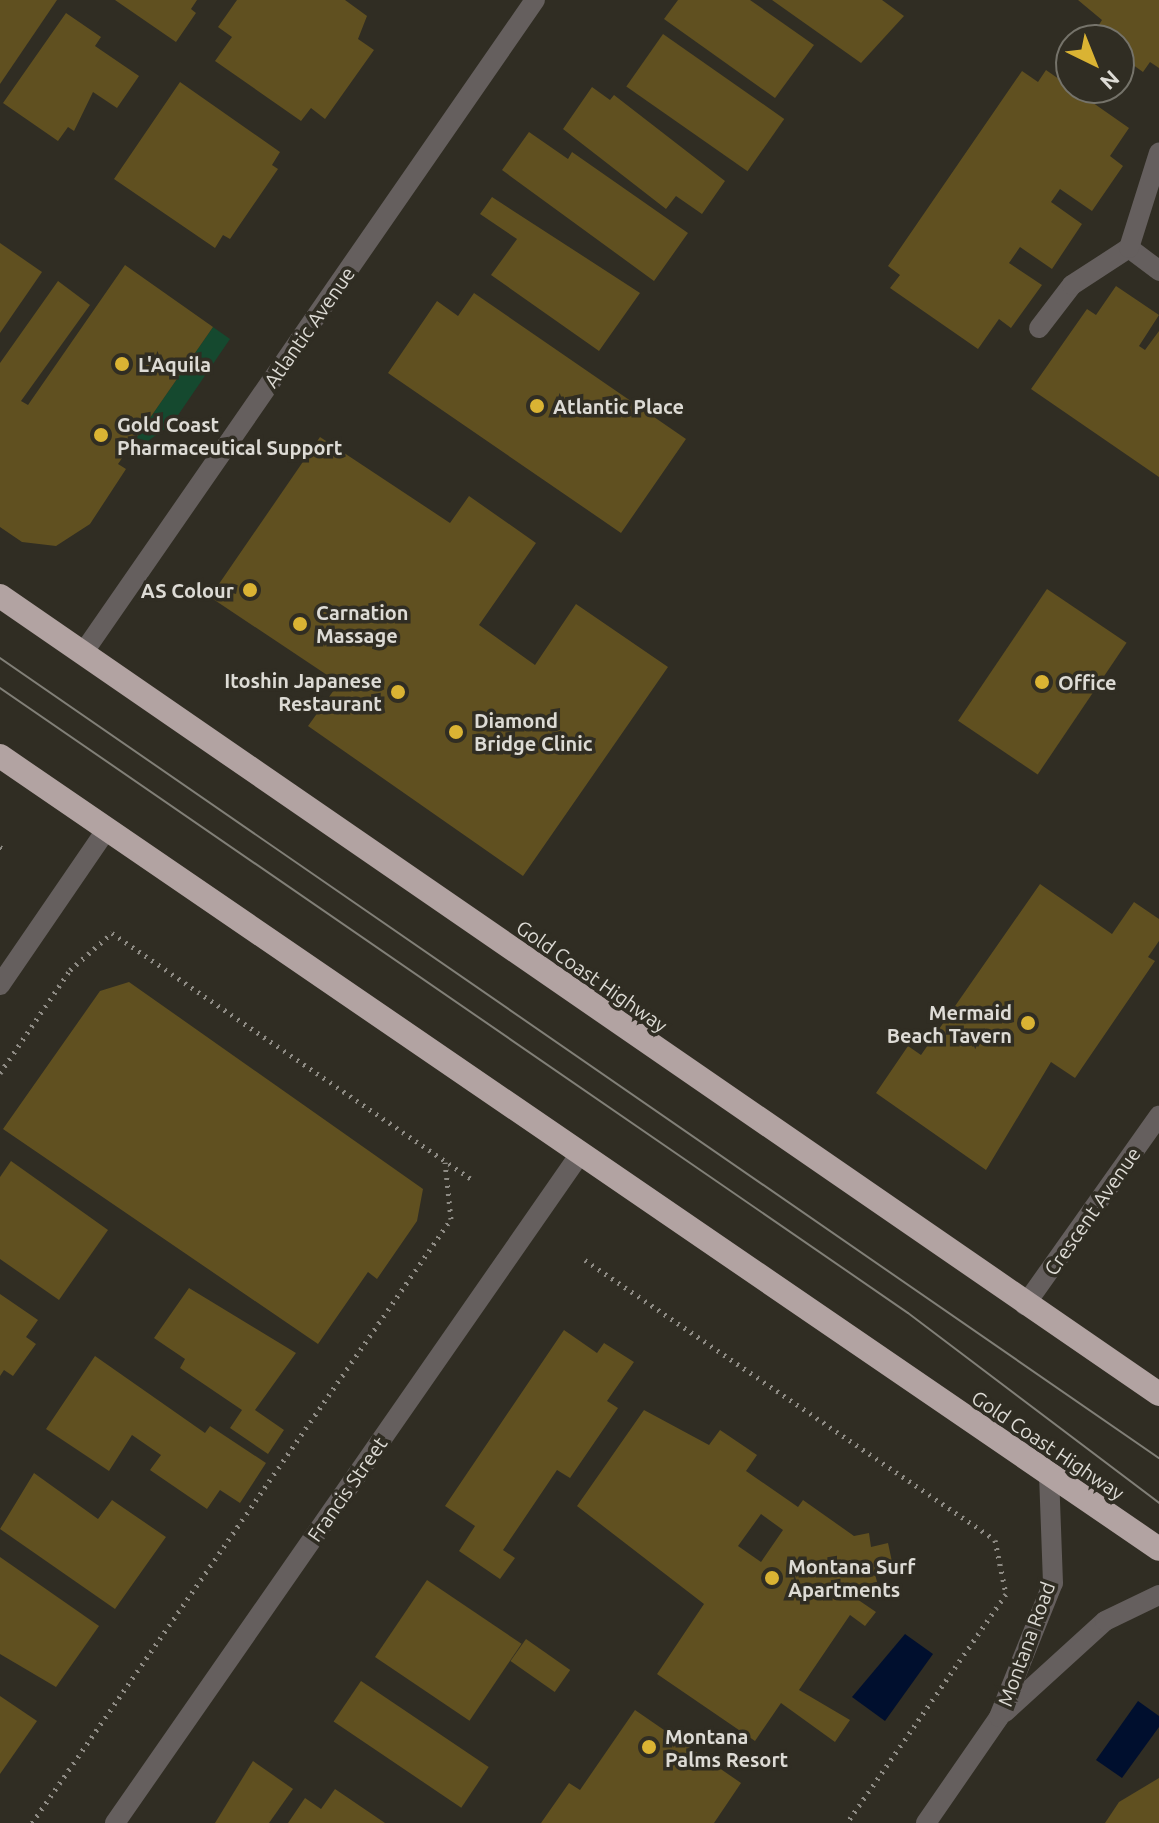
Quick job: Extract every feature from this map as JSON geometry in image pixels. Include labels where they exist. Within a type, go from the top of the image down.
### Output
[{"type":"highway","name":"Gold Coast Highway","points":[[0,596],[1025,1305],[1159,1394]]},
{"type":"highway","name":"Gold Coast Highway","points":[[0,756],[1159,1549]]},
{"type":"street","name":"Atlantic Avenue","points":[[83,653],[535,0]]},
{"type":"street","points":[[1039,328],[1072,285],[1129,248],[1159,153]]},
{"type":"street","points":[[1129,248],[1159,271]]},
{"type":"street","points":[[0,985],[106,830]]},
{"type":"street","name":"Crescent Avenue","points":[[1025,1305],[1159,1116]]},
{"type":"street","name":"Francis Street","points":[[115,1823],[580,1154]]},
{"type":"street","name":"Montana Road","points":[[926,1823],[999,1717],[1053,1583],[1049,1474]]},
{"type":"street","name":"Montana Road","points":[[999,1717],[1105,1621],[1159,1595]]},
{"type":"path","points":[[0,1073],[70,970],[112,933],[471,1179]]},
{"type":"path","points":[[32,1823],[451,1219],[445,1162]]},
{"type":"path","points":[[585,1260],[995,1540],[1006,1594],[847,1823]]},
{"type":"green space","points":[[213,327],[230,339],[172,424],[148,441],[136,438]]},
{"type":"water","points":[[905,1634],[933,1654],[885,1721],[852,1697]]},
{"type":"water","points":[[1138,1701],[1159,1716],[1159,1727],[1122,1778],[1096,1760]]},
{"type":"building","points":[[0,0],[57,0],[0,84]]},
{"type":"building","points":[[115,0],[197,0],[191,9],[196,13],[176,42]]},
{"type":"building","points":[[237,0],[345,0],[367,16],[358,39],[374,50],[325,119],[311,108],[301,121],[215,61],[232,37],[218,27]]},
{"type":"building","points":[[678,0],[750,0],[814,45],[775,98],[664,19]]},
{"type":"building","points":[[772,0],[882,0],[904,16],[861,63]]},
{"type":"building","points":[[1078,0],[1159,0],[1159,68],[1150,62],[1143,72],[1135,66],[1135,24],[1100,24],[1102,20]]},
{"type":"building","points":[[66,13],[101,37],[95,46],[139,76],[117,108],[93,92],[74,131],[68,127],[58,141],[3,103]]},
{"type":"building","points":[[663,34],[784,119],[748,171],[626,86]]},
{"type":"building","points":[[1046,70],[1055,76],[1055,104],[1095,104],[1129,128],[1110,156],[1123,166],[1092,211],[1060,189],[1051,202],[1082,224],[1052,269],[1020,247],[1009,263],[1042,285],[1011,328],[999,319],[978,349],[890,288],[900,275],[888,266],[1022,71],[1038,82]]},
{"type":"building","points":[[180,82],[280,152],[272,165],[278,169],[230,239],[223,235],[215,248],[114,179]]},
{"type":"building","points":[[592,87],[610,100],[614,95],[725,181],[702,214],[676,196],[666,209],[563,129]]},
{"type":"building","points":[[529,132],[568,159],[572,152],[688,233],[654,281],[502,170]]},
{"type":"building","points":[[492,197],[640,293],[599,351],[491,275],[517,239],[480,214]]},
{"type":"building","points":[[0,243],[42,272],[0,333]]},
{"type":"building","name":"L'Aquila","points":[[125,265],[213,327],[118,464],[126,469],[90,524],[56,546],[22,542],[0,527],[0,363],[58,281],[90,305],[21,401],[28,405]]},
{"type":"building","points":[[1116,286],[1159,315],[1139,346],[1145,350],[1159,331],[1159,477],[1031,389],[1087,309],[1096,315]]},
{"type":"building","name":"Atlantic Place","points":[[474,293],[686,439],[621,533],[388,373],[437,301],[458,316]]},
{"type":"building","points":[[320,437],[450,523],[469,496],[536,543],[479,625],[535,665],[576,604],[668,667],[523,876],[308,726],[339,683],[210,597]]},
{"type":"building","name":"Office","points":[[1047,589],[1127,643],[1038,774],[958,721]]},
{"type":"building","name":"Mermaid Beach Tavern","points":[[1040,884],[1112,934],[1134,902],[1159,919],[1159,941],[1148,957],[1155,961],[1075,1078],[1051,1062],[986,1170],[876,1093],[908,1046],[921,1055]]},
{"type":"building","points":[[129,982],[423,1189],[417,1221],[377,1279],[368,1272],[318,1344],[3,1129],[100,991]]},
{"type":"building","points":[[11,1161],[108,1230],[59,1300],[0,1259],[0,1177]]},
{"type":"building","points":[[189,1288],[296,1353],[255,1410],[284,1430],[268,1454],[230,1428],[242,1410],[180,1368],[185,1359],[154,1338]]},
{"type":"building","points":[[0,1294],[38,1320],[26,1337],[36,1344],[13,1376],[4,1370],[0,1376]]},
{"type":"building","points":[[564,1330],[597,1353],[604,1343],[634,1362],[607,1401],[618,1408],[570,1478],[557,1470],[503,1550],[515,1558],[500,1579],[459,1551],[475,1526],[445,1506]]},
{"type":"building","points":[[95,1356],[205,1433],[210,1426],[266,1463],[240,1503],[220,1490],[207,1509],[150,1470],[161,1455],[132,1435],[109,1471],[46,1429]]},
{"type":"building","name":"Montana Surf Apartments","points":[[644,1410],[709,1445],[720,1430],[757,1455],[746,1471],[798,1507],[803,1500],[854,1536],[869,1533],[871,1547],[888,1543],[894,1571],[875,1574],[877,1582],[863,1585],[854,1597],[876,1612],[865,1626],[850,1615],[799,1690],[850,1720],[835,1742],[781,1703],[755,1741],[657,1674],[704,1604],[577,1506]],"holes":[[[761,1514],[783,1530],[761,1562],[738,1546]]]},
{"type":"building","points":[[34,1473],[98,1519],[112,1500],[166,1537],[115,1609],[0,1529]]},
{"type":"building","points":[[0,1557],[99,1626],[56,1687],[0,1654]]},
{"type":"building","points":[[427,1580],[522,1644],[470,1721],[375,1657]]},
{"type":"building","points":[[526,1639],[570,1670],[555,1692],[511,1661]]},
{"type":"building","points":[[361,1681],[489,1767],[461,1808],[334,1722]]},
{"type":"building","points":[[0,1696],[37,1721],[0,1774]]},
{"type":"building","name":"Montana Palms Resort","points":[[635,1710],[741,1783],[714,1823],[541,1823],[569,1783],[580,1790]]},
{"type":"building","points":[[253,1761],[293,1789],[269,1823],[215,1823]]},
{"type":"building","points":[[1159,1778],[1159,1823],[1105,1823],[1119,1802]]},
{"type":"building","points":[[335,1789],[385,1823],[288,1823],[305,1798],[321,1809]]},
{"type":"tram line","points":[[0,658],[1159,1458]]},
{"type":"tram line","points":[[0,688],[908,1313],[1159,1503]]},
{"type":"place","name":"L'Aquila","points":[[122,364]]},
{"type":"place","name":"Atlantic Place","points":[[537,406]]},
{"type":"place","name":"Gold Coast Pharmaceutical Support","points":[[101,435]]},
{"type":"place","name":"AS Colour","points":[[250,590]]},
{"type":"place","name":"Carnation Massage","points":[[300,624]]},
{"type":"place","name":"Office","points":[[1042,682]]},
{"type":"place","name":"Itoshin Japanese Restaurant","points":[[398,692]]},
{"type":"place","name":"Diamond Bridge Clinic","points":[[456,732]]},
{"type":"place","name":"Mermaid Beach Tavern","points":[[1028,1023]]},
{"type":"place","name":"Montana Surf Apartments","points":[[772,1578]]},
{"type":"place","name":"Montana Palms Resort","points":[[649,1747]]}]
